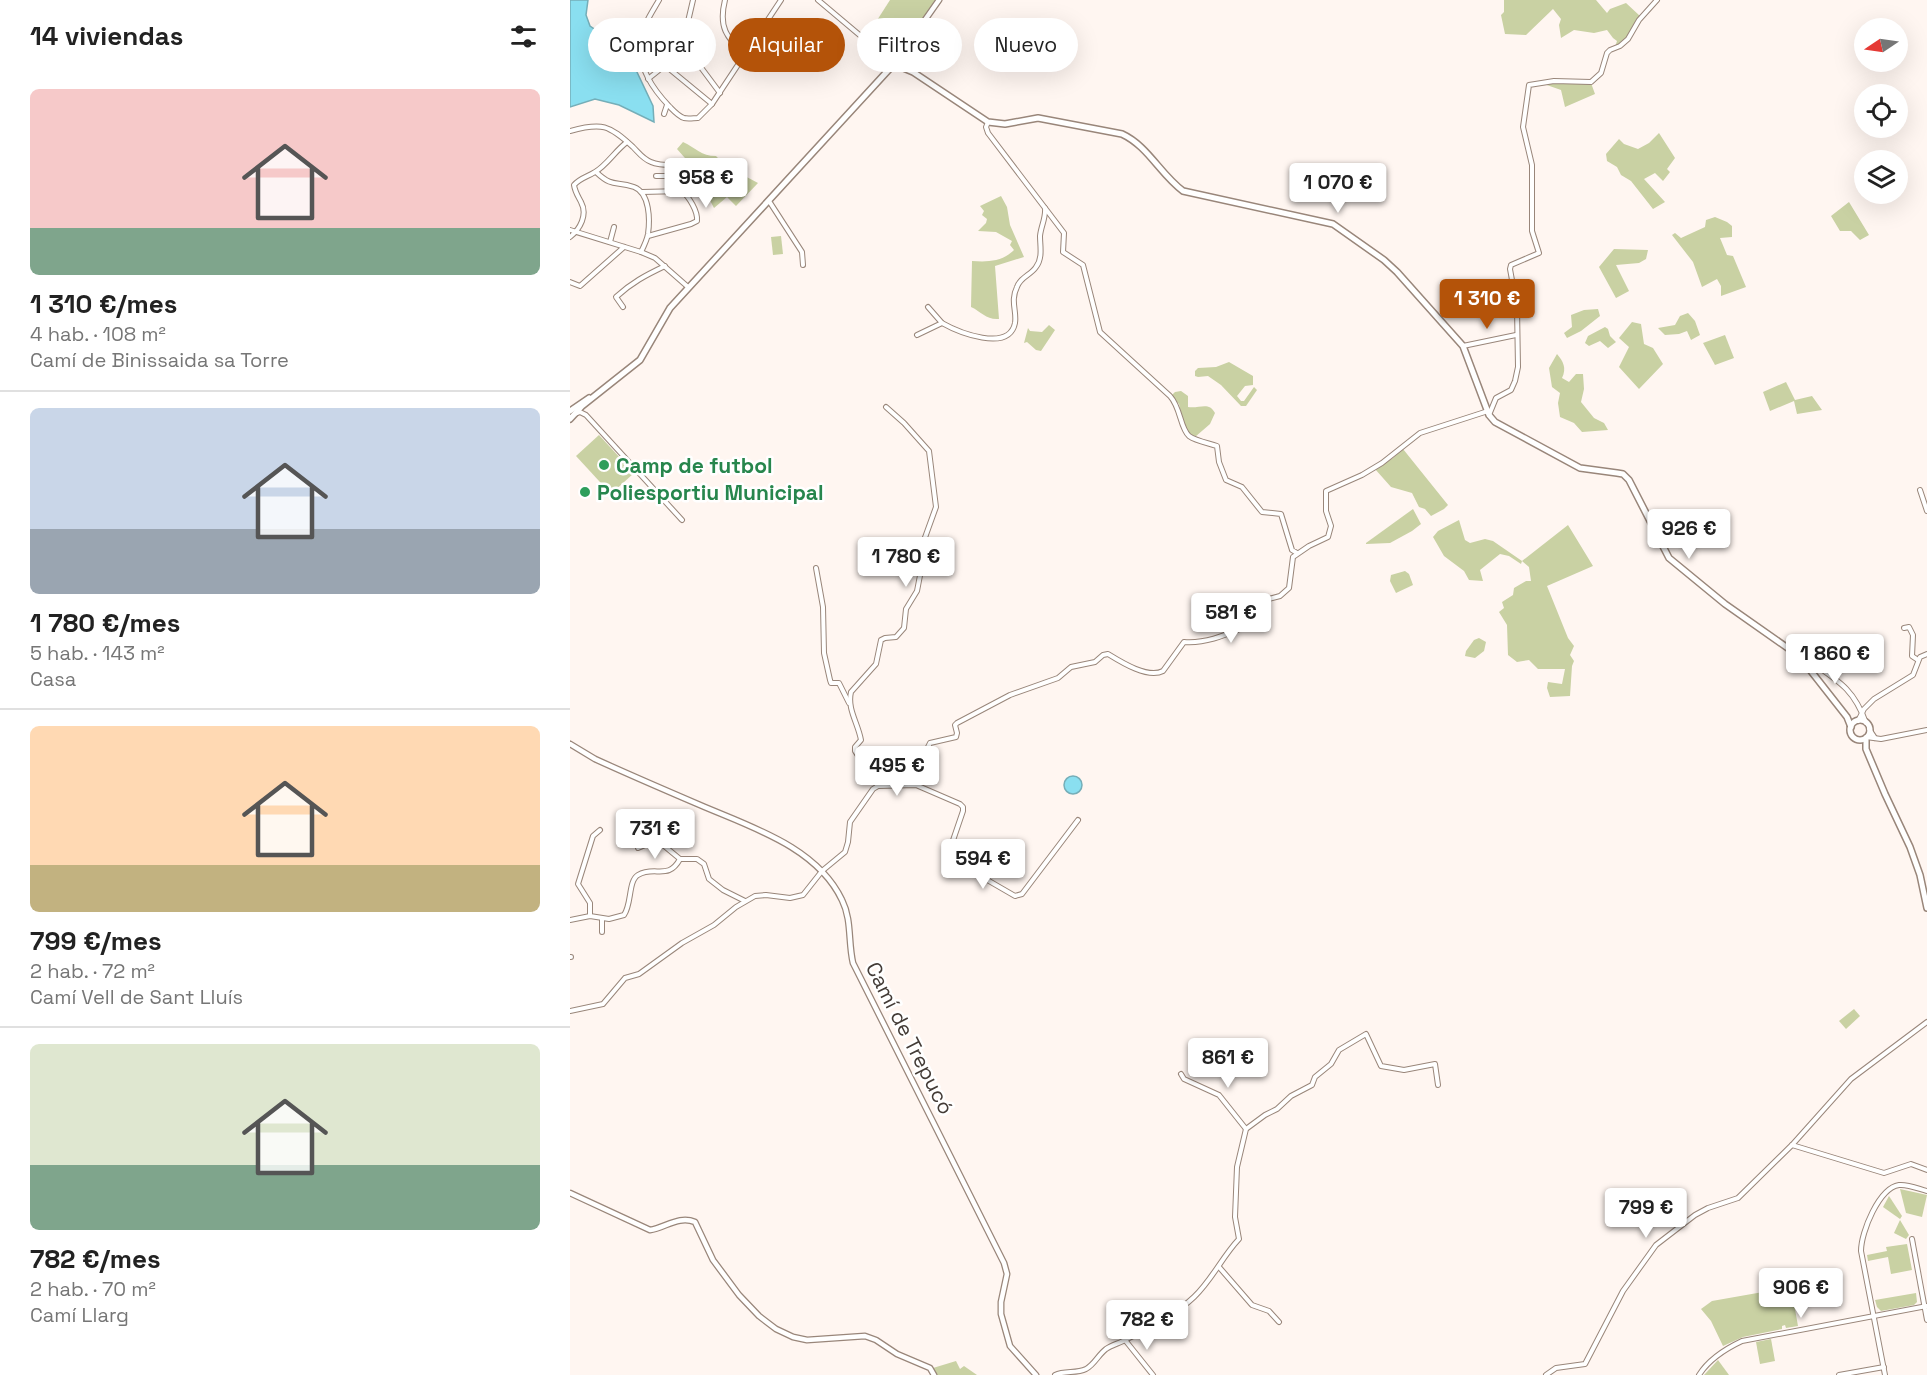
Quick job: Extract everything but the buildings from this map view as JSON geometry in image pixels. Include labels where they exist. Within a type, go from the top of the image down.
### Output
[{"type":"main road","points":[[572,415],[640,360],[670,308],[887,72]]},
{"type":"main road","points":[[914,72],[987,122],[1005,124],[1038,118],[1122,134],[1134,140],[1183,191],[1333,224],[1384,260],[1463,346],[1489,413],[1501,426],[1580,468],[1623,474],[1629,480],[1669,558],[1725,604],[1773,636],[1807,666],[1847,717],[1851,734],[1866,749],[1910,847],[1920,875],[1927,908]]},
{"type":"main road","points":[[1847,717],[1868,726],[1866,749]]},
{"type":"main road","points":[[1851,727],[1857,721]]},
{"type":"main road","points":[[1857,740],[1866,737]]},
{"type":"street","points":[[649,18],[659,0]]},
{"type":"street","points":[[689,18],[693,0]]},
{"type":"street","points":[[725,0],[721,17],[728,36]]},
{"type":"street","points":[[769,18],[781,0]]},
{"type":"street","points":[[818,0],[857,33]]},
{"type":"street","points":[[926,18],[939,0]]},
{"type":"street","points":[[916,785],[924,753],[930,743],[956,737],[957,723],[1010,694],[1058,678],[1071,667],[1095,662],[1108,654],[1127,666],[1154,674],[1159,673],[1184,642],[1209,641],[1257,622],[1269,599],[1280,596],[1289,588],[1293,557],[1328,537],[1331,526],[1326,511],[1326,491],[1382,463],[1420,434],[1489,413],[1496,398],[1511,390],[1518,367],[1517,308],[1510,269],[1511,265],[1539,253],[1532,231],[1532,165],[1523,127],[1529,85],[1548,81],[1591,82],[1601,73],[1607,53],[1628,39],[1639,20],[1657,0]]},
{"type":"street","points":[[648,79],[663,67],[667,67],[712,104]]},
{"type":"street","points":[[645,72],[667,104],[684,118],[698,118],[712,104],[734,72]]},
{"type":"street","points":[[704,72],[720,93]]},
{"type":"street","points":[[664,114],[667,104]]},
{"type":"street","points":[[987,122],[988,133],[1064,233],[1063,252],[1083,264],[1100,332],[1178,405],[1184,430],[1190,436],[1217,446],[1219,462],[1226,480],[1242,487],[1262,512],[1281,514],[1292,550],[1297,553]]},
{"type":"street","points":[[570,131],[589,126],[601,126],[615,132],[642,157],[652,163],[688,166],[690,172],[688,176],[656,176]]},
{"type":"street","points":[[570,237],[576,232],[584,215],[583,205],[574,191],[574,185],[578,180],[596,172],[617,149],[627,142]]},
{"type":"street","points":[[596,172],[607,182],[636,188],[642,192],[646,201],[648,236],[641,252]]},
{"type":"street","points":[[642,192],[682,192],[687,195],[698,216],[697,221],[691,224],[648,236]]},
{"type":"street","points":[[769,201],[802,252],[803,265]]},
{"type":"street","points":[[928,307],[942,323],[951,328],[994,340],[1007,335],[1015,323],[1013,308],[1016,287],[1019,281],[1037,267],[1040,258],[1040,234],[1045,208]]},
{"type":"street","points":[[610,242],[614,227]]},
{"type":"street","points":[[570,230],[656,258],[688,287]]},
{"type":"street","points":[[570,282],[580,286],[625,247]]},
{"type":"street","points":[[623,307],[616,297],[622,291],[639,278],[665,266]]},
{"type":"street","points":[[917,335],[942,323]]},
{"type":"street","points":[[1463,346],[1516,335]]},
{"type":"street","points":[[849,704],[851,692],[876,664],[881,640],[896,637],[904,628],[906,609],[917,591],[923,560],[923,543],[936,507],[929,451],[886,407]]},
{"type":"street","points":[[572,415],[580,412],[586,415],[682,520]]},
{"type":"street","points":[[1920,490],[1927,511]]},
{"type":"street","points":[[816,568],[823,607],[824,654],[830,680],[831,683],[839,683],[849,704],[861,740],[855,747],[855,751],[878,786]]},
{"type":"street","points":[[1904,628],[1909,627],[1913,635],[1912,656],[1918,660]]},
{"type":"street","points":[[1857,721],[1874,699],[1913,675],[1918,660],[1927,654]]},
{"type":"street","points":[[1807,666],[1814,664],[1842,683],[1863,711],[1876,739]]},
{"type":"street","points":[[1866,737],[1876,739],[1927,730]]},
{"type":"street","name":"Camí de Trepucó","points":[[570,744],[595,759],[771,834],[822,871],[831,881],[846,909],[849,922],[849,948],[853,963],[1004,1263],[1007,1274],[1001,1314],[1010,1346],[1036,1375]]},
{"type":"street","points":[[570,1011],[603,1004],[626,978],[639,974],[755,896],[797,898],[803,895],[822,871],[845,852],[850,822],[873,789],[878,786],[916,785],[963,807],[948,851],[951,859],[1016,896],[1022,894],[1078,820]]},
{"type":"street","points":[[655,826],[657,840],[680,859],[697,859],[704,864],[710,879],[723,891],[746,901]]},
{"type":"street","points":[[590,916],[590,903],[578,884],[593,836],[600,830]]},
{"type":"street","points":[[638,848],[657,840]]},
{"type":"street","points":[[570,920],[590,916],[609,919],[624,915],[630,904],[633,879],[637,875],[670,870],[680,859]]},
{"type":"street","points":[[602,919],[602,932]]},
{"type":"street","points":[[1546,1375],[1556,1368],[1585,1364],[1623,1292],[1656,1245],[1695,1215],[1738,1198],[1792,1145],[1851,1079],[1927,1022]]},
{"type":"street","points":[[1055,1375],[1090,1367],[1104,1350],[1179,1310],[1193,1298],[1219,1268],[1228,1251],[1239,1239],[1235,1217],[1237,1167],[1246,1129],[1277,1109],[1291,1096],[1312,1085],[1315,1077],[1332,1064],[1339,1050],[1366,1034],[1381,1066],[1404,1070],[1435,1064],[1438,1085]]},
{"type":"street","points":[[1181,1074],[1184,1079],[1219,1095],[1246,1129]]},
{"type":"street","points":[[1792,1145],[1884,1173],[1911,1164],[1927,1170]]},
{"type":"street","points":[[1885,1375],[1861,1251],[1861,1239],[1865,1226],[1890,1189],[1904,1185],[1927,1191]]},
{"type":"street","points":[[570,1193],[650,1230],[675,1221],[695,1222],[713,1260],[739,1295],[759,1316],[776,1329],[793,1337],[807,1340],[865,1336],[876,1340],[897,1354],[930,1368],[934,1375]]},
{"type":"street","points":[[1912,1239],[1927,1320]]},
{"type":"street","points":[[1219,1268],[1252,1305],[1269,1311],[1280,1322]]},
{"type":"street","points":[[1699,1375],[1712,1359],[1742,1341],[1926,1307]]},
{"type":"street","points":[[1125,1340],[1153,1375]]},
{"type":"street","points":[[1839,1375],[1884,1367]]},
{"type":"green space","points":[[890,0],[936,0],[924,18],[878,18]]},
{"type":"green space","points":[[1504,0],[1596,0],[1607,13],[1610,9],[1626,3],[1640,16],[1625,41],[1615,47],[1617,41],[1607,30],[1594,33],[1574,30],[1561,38],[1559,25],[1561,19],[1553,9],[1526,35],[1505,34],[1501,15],[1504,12]]},
{"type":"green space","points":[[1541,83],[1591,83],[1595,94],[1565,107],[1561,90]]},
{"type":"green space","points":[[1659,133],[1675,158],[1667,169],[1670,172],[1663,181],[1655,173],[1644,179],[1665,202],[1653,209],[1631,181],[1607,161],[1606,154],[1619,139],[1624,144],[1638,149],[1649,143]]},
{"type":"green space","points":[[683,142],[702,153],[716,156],[726,166],[758,183],[736,206],[727,197],[714,208],[692,166],[677,149]]},
{"type":"green space","points":[[1001,196],[1007,207],[1010,225],[1024,257],[995,266],[999,319],[995,319],[971,307],[972,261],[999,259],[1014,250],[1010,245],[1012,241],[996,232],[978,231],[987,219],[982,215],[984,211],[980,206]]},
{"type":"green space","points":[[1849,202],[1869,235],[1860,240],[1851,231],[1840,231],[1831,216]]},
{"type":"green space","points":[[1715,217],[1732,226],[1732,237],[1720,238],[1727,255],[1733,256],[1746,287],[1721,296],[1721,286],[1717,279],[1702,287],[1693,262],[1672,235],[1675,233],[1681,238],[1705,227],[1706,220]]},
{"type":"green space","points":[[781,236],[783,254],[773,255],[771,237]]},
{"type":"green space","points":[[1614,249],[1648,250],[1646,259],[1639,263],[1616,265],[1629,291],[1616,298],[1599,267]]},
{"type":"green space","points":[[1598,309],[1600,316],[1581,331],[1567,338],[1564,333],[1572,327],[1571,315],[1584,310]]},
{"type":"green space","points":[[1688,313],[1695,321],[1700,335],[1691,340],[1687,331],[1665,335],[1658,328],[1675,325],[1680,316]]},
{"type":"green space","points":[[1632,322],[1641,324],[1644,344],[1653,348],[1663,364],[1639,389],[1619,367],[1629,347],[1619,338]]},
{"type":"green space","points":[[1049,325],[1055,330],[1041,351],[1036,350],[1027,342],[1024,343],[1028,328],[1030,331],[1042,332]]},
{"type":"green space","points":[[1605,327],[1616,342],[1608,348],[1600,341],[1589,346],[1585,343],[1588,336]]},
{"type":"green space","points":[[1725,335],[1734,358],[1715,365],[1703,343]]},
{"type":"green space","points":[[1557,354],[1564,365],[1562,378],[1569,382],[1576,374],[1583,374],[1584,389],[1581,402],[1594,418],[1604,423],[1608,430],[1582,432],[1574,423],[1560,417],[1558,403],[1560,393],[1552,387],[1549,368]]},
{"type":"green space","points":[[1229,362],[1253,376],[1253,385],[1245,386],[1237,396],[1244,401],[1254,387],[1257,390],[1246,406],[1241,406],[1221,385],[1208,376],[1195,376],[1198,368],[1216,367]]},
{"type":"green space","points":[[1786,382],[1795,400],[1812,396],[1822,410],[1797,414],[1794,401],[1770,411],[1763,392]]},
{"type":"green space","points":[[1181,391],[1188,396],[1188,407],[1207,406],[1215,413],[1210,424],[1195,437],[1185,430],[1179,404],[1171,396]]},
{"type":"green space","name":"Camp de futbol","points":[[599,435],[634,473],[611,494],[576,456]]},
{"type":"green space","points":[[1403,449],[1448,505],[1444,509],[1431,516],[1425,509],[1419,507],[1412,493],[1391,487],[1375,469]]},
{"type":"green space","points":[[1413,509],[1421,524],[1412,531],[1390,543],[1366,544],[1366,543]]},
{"type":"green space","points":[[1459,520],[1465,540],[1470,543],[1485,539],[1493,541],[1522,561],[1521,564],[1509,556],[1500,554],[1480,570],[1483,581],[1469,580],[1464,571],[1444,556],[1433,537],[1438,531]]},
{"type":"green space","points":[[1568,525],[1593,566],[1547,586],[1568,638],[1574,646],[1570,655],[1574,661],[1570,696],[1550,697],[1547,688],[1548,682],[1562,684],[1565,669],[1538,669],[1529,660],[1517,662],[1508,655],[1507,625],[1499,612],[1504,608],[1502,602],[1513,595],[1514,588],[1526,581],[1531,581],[1529,567],[1522,561]]},
{"type":"green space","points":[[1405,571],[1409,574],[1413,585],[1396,593],[1390,581],[1391,575]]},
{"type":"green space","points":[[1479,638],[1486,642],[1484,651],[1475,658],[1465,656],[1474,640]]},
{"type":"green space","points":[[1854,1009],[1860,1016],[1846,1029],[1839,1021]]},
{"type":"green space","points":[[1900,1189],[1927,1195],[1922,1217],[1906,1213]]},
{"type":"green space","points":[[1889,1196],[1902,1216],[1900,1219],[1883,1207]]},
{"type":"green space","points":[[1900,1220],[1909,1235],[1906,1239],[1894,1233]]},
{"type":"green space","points":[[1907,1244],[1912,1270],[1891,1274],[1888,1257],[1868,1261],[1867,1255],[1887,1251],[1886,1247]]},
{"type":"green space","points":[[1791,1287],[1798,1326],[1786,1328],[1785,1325],[1782,1329],[1743,1337],[1723,1346],[1711,1321],[1701,1309],[1712,1301]]},
{"type":"green space","points":[[1916,1293],[1917,1302],[1914,1305],[1881,1311],[1875,1300]]},
{"type":"green space","points":[[1771,1339],[1775,1361],[1760,1364],[1756,1342]]},
{"type":"green space","points":[[1718,1360],[1729,1375],[1704,1375]]},
{"type":"green space","points":[[956,1361],[960,1369],[964,1366],[977,1375],[936,1375],[933,1368]]},
{"type":"water","points":[[570,0],[588,0],[586,15],[588,20],[588,72],[637,72],[653,106],[654,122],[619,105],[595,99],[570,107]]},
{"type":"water","points":[[1073,776],[1079,779],[1082,785],[1079,791],[1073,794],[1067,791],[1064,785],[1067,779]]},
{"type":"place","name":"Camp de futbol","points":[[604,465]]},
{"type":"place","name":"Poliesportiu Municipal","points":[[585,492]]}]
